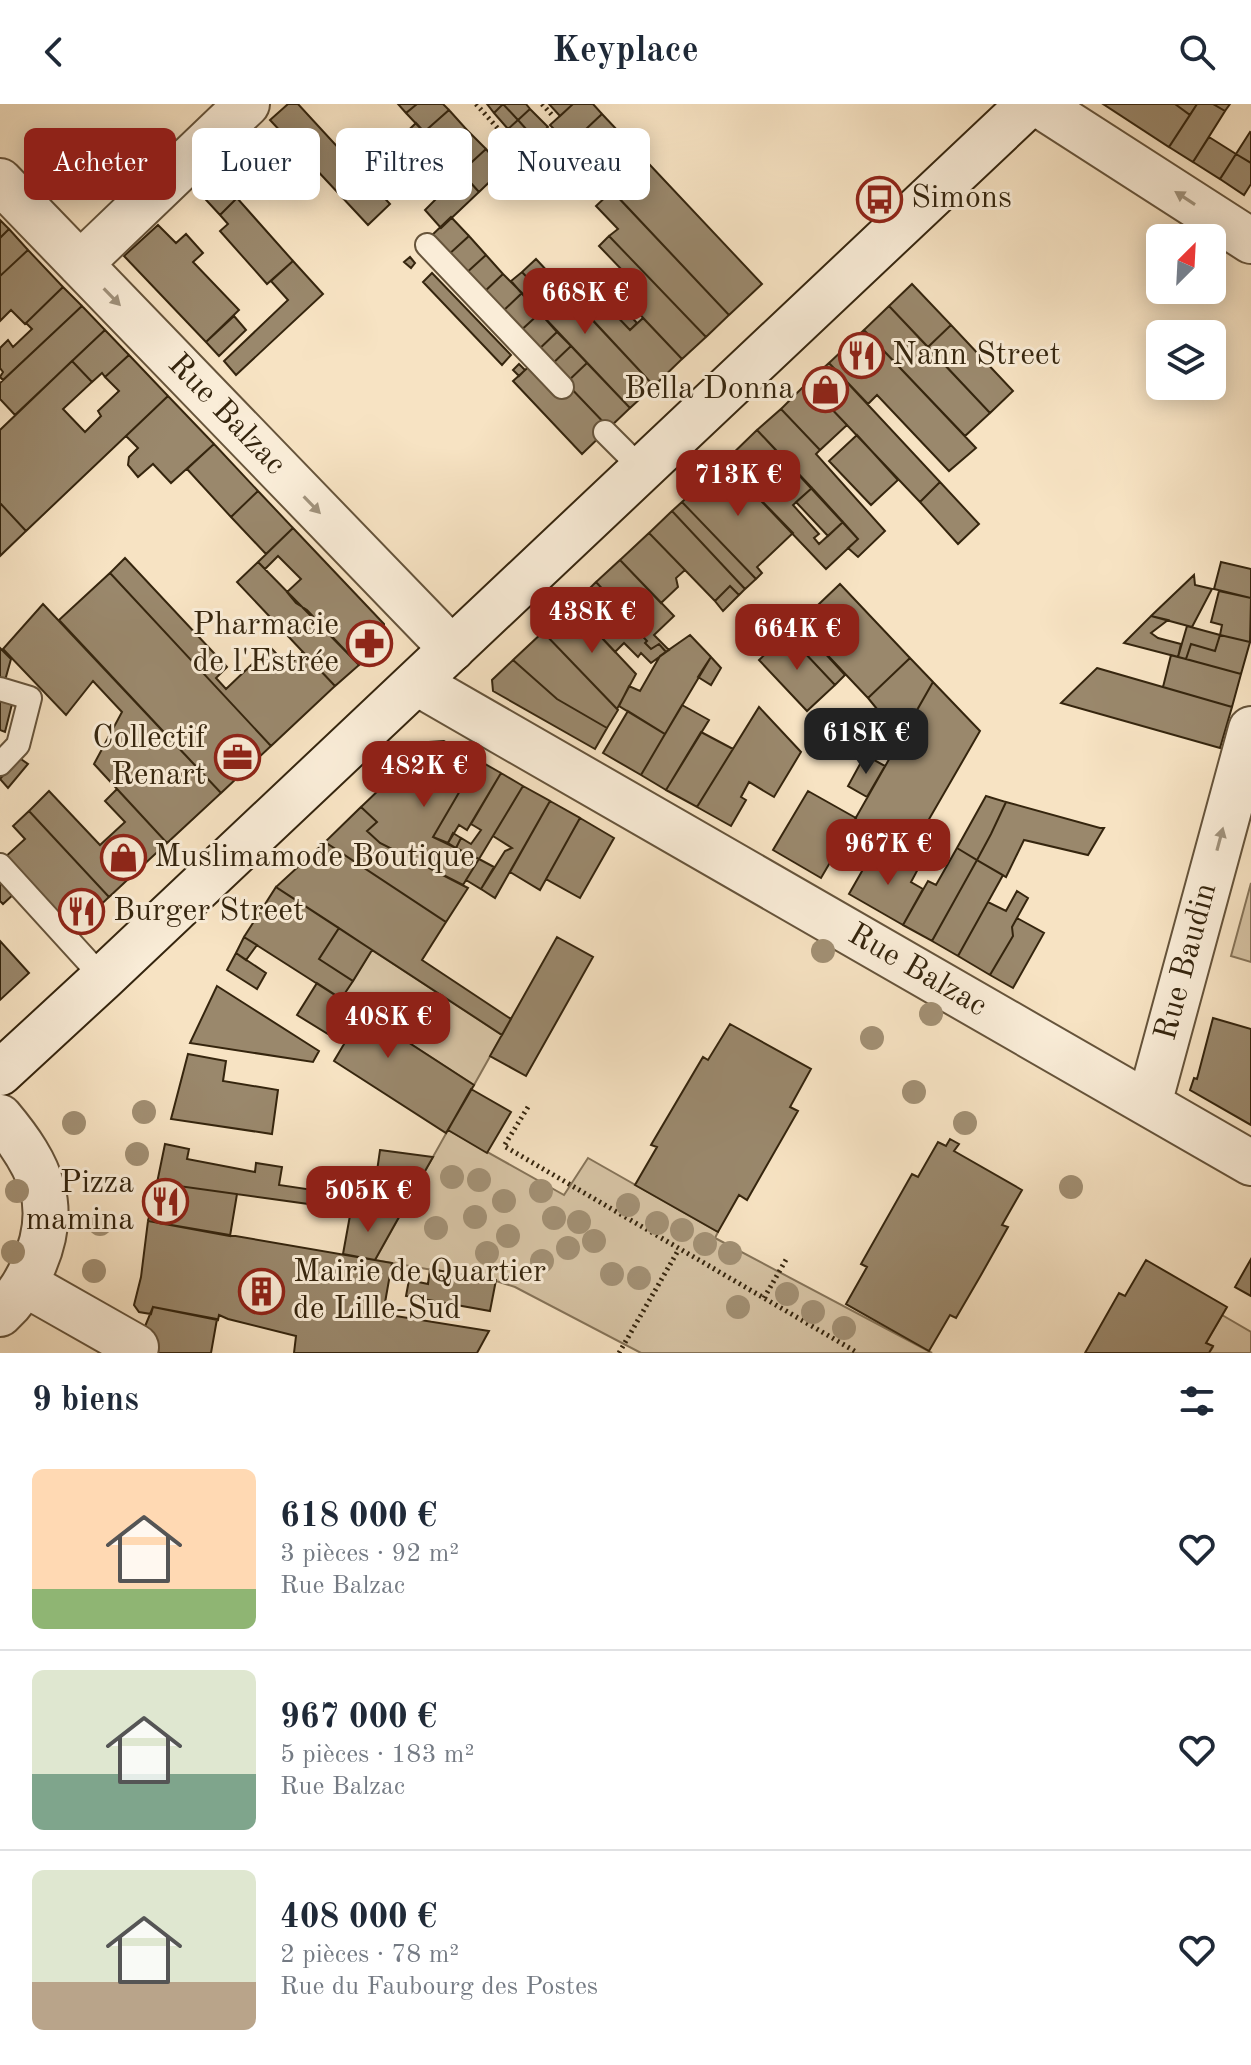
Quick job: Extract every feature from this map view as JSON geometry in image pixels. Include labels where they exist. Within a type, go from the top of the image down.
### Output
[{"type":"street","points":[[80,264],[247,104]]},
{"type":"street","points":[[0,1073],[1029,104]]},
{"type":"street","points":[[1038,104],[1251,241]]},
{"type":"street","name":"Rue Balzac","points":[[0,181],[452,649]]},
{"type":"street","name":"Rue Balzac","points":[[417,683],[1251,1163]]},
{"type":"street","name":"Rue Baudin","points":[[1149,1104],[1251,729]]},
{"type":"street","points":[[0,1117],[33,1161],[46,1209],[41,1250],[13,1299],[136,1347]]},
{"type":"lane","points":[[427,245],[562,387]]},
{"type":"lane","points":[[605,432],[642,469]]},
{"type":"lane","points":[[0,689],[30,698],[18,745],[0,764]]},
{"type":"lane","points":[[0,865],[103,978]]},
{"type":"path","points":[[476,104],[498,128]]},
{"type":"path","points":[[542,104],[552,115]]},
{"type":"path","points":[[528,1107],[504,1146],[858,1353]]},
{"type":"path","points":[[619,1353],[679,1249]]},
{"type":"path","points":[[764,1298],[787,1258]]},
{"type":"shaded area","points":[[1251,883],[1251,962],[1231,956]]},
{"type":"shaded area","points":[[372,950],[502,1035],[474,1085],[341,999]]},
{"type":"shaded area","points":[[448,1130],[564,1195],[588,1158],[718,1232],[715,1238],[932,1353],[641,1353],[515,1287],[375,1260]]},
{"type":"shaded area","points":[[1222,1315],[1251,1332],[1251,1353],[1209,1353],[1213,1347],[1206,1343]]},
{"type":"building","points":[[288,104],[298,104],[336,145],[336,191],[320,174],[320,128],[277,128],[270,120]]},
{"type":"building","points":[[398,104],[417,104],[406,113]]},
{"type":"building","points":[[417,104],[443,104],[449,110],[429,128],[420,128],[406,113]]},
{"type":"building","points":[[487,104],[503,104],[494,113]]},
{"type":"building","points":[[503,104],[518,120],[507,128],[494,113]]},
{"type":"building","points":[[503,104],[526,104],[530,109],[518,120]]},
{"type":"building","points":[[549,104],[573,104],[560,116]]},
{"type":"building","points":[[573,104],[593,104],[602,114],[587,128],[553,128],[550,125]]},
{"type":"building","points":[[1103,104],[1175,104],[1190,115],[1169,147]]},
{"type":"building","points":[[1175,104],[1197,104],[1190,115]]},
{"type":"building","points":[[1197,104],[1213,104],[1225,111],[1193,162],[1169,147]]},
{"type":"building","points":[[1213,104],[1230,104],[1225,111]]},
{"type":"building","points":[[530,109],[548,127],[525,128],[518,120]]},
{"type":"building","points":[[449,110],[465,128],[429,128]]},
{"type":"building","points":[[602,114],[615,128],[587,128]]},
{"type":"building","points":[[518,120],[525,128],[509,128]]},
{"type":"building","points":[[1251,133],[1251,163],[1236,154]]},
{"type":"building","points":[[472,135],[486,149],[472,162]]},
{"type":"building","points":[[1209,137],[1236,154],[1220,179],[1193,162]]},
{"type":"building","points":[[486,149],[488,151],[488,183],[479,192],[472,184],[472,162]]},
{"type":"building","points":[[1236,154],[1251,163],[1251,184],[1244,195],[1220,179]]},
{"type":"building","points":[[650,165],[762,284],[729,315],[621,200],[650,200]]},
{"type":"building","points":[[472,184],[479,192],[472,199]]},
{"type":"building","points":[[206,200],[235,200],[220,215]]},
{"type":"building","points":[[239,200],[293,261],[267,284],[220,231],[228,224],[220,215]]},
{"type":"building","points":[[345,200],[386,200],[390,204],[368,225]]},
{"type":"building","points":[[435,200],[471,200],[441,228],[425,210]]},
{"type":"building","points":[[602,200],[620,200],[729,315],[706,337],[609,236],[618,229],[596,206]]},
{"type":"building","points":[[451,217],[469,236],[447,256],[429,238]]},
{"type":"building","points":[[0,220],[9,229],[0,238]]},
{"type":"building","points":[[158,225],[176,243],[186,234],[203,253],[193,262],[239,310],[206,342],[124,256]]},
{"type":"building","points":[[9,229],[28,250],[0,276],[0,238]]},
{"type":"building","points":[[469,236],[486,255],[464,275],[447,256]]},
{"type":"building","points":[[609,236],[706,337],[682,359],[612,285],[624,272],[599,246]]},
{"type":"building","points":[[28,250],[63,287],[25,324],[11,310],[0,321],[0,276]]},
{"type":"building","points":[[486,255],[503,274],[482,294],[464,275]]},
{"type":"building","points":[[410,257],[415,263],[411,268],[404,262]]},
{"type":"building","points":[[536,259],[654,386],[630,408],[524,296],[535,286],[522,272]]},
{"type":"building","points":[[293,261],[323,294],[236,375],[224,361],[288,300],[271,281]]},
{"type":"building","points":[[522,272],[535,286],[524,296],[511,281]]},
{"type":"building","points":[[432,273],[511,355],[502,365],[423,282]]},
{"type":"building","points":[[503,274],[522,293],[500,314],[482,294]]},
{"type":"building","points":[[600,283],[637,323],[630,330],[607,306],[600,313],[590,302],[582,309],[578,304]]},
{"type":"building","points":[[912,284],[951,325],[928,347],[889,306]]},
{"type":"building","points":[[63,287],[82,306],[3,380],[0,377],[3,372],[0,368],[0,348],[8,340],[13,347],[32,329],[26,323]]},
{"type":"building","points":[[522,293],[540,313],[518,333],[500,314]]},
{"type":"building","points":[[590,302],[600,313],[607,306],[630,330],[643,318],[682,359],[654,386],[582,309]]},
{"type":"building","points":[[82,306],[105,330],[15,415],[0,399],[0,383]]},
{"type":"building","points":[[889,306],[990,413],[965,436],[864,330]]},
{"type":"building","points":[[540,313],[557,332],[536,352],[518,333]]},
{"type":"building","points":[[234,316],[246,330],[219,356],[206,342]]},
{"type":"building","points":[[951,325],[1013,391],[990,413],[928,347]]},
{"type":"building","points":[[105,330],[129,355],[105,377],[102,373],[92,382],[72,361]]},
{"type":"building","points":[[864,330],[976,448],[949,471],[877,395],[868,404],[829,363]]},
{"type":"building","points":[[557,332],[571,346],[550,366],[536,352]]},
{"type":"building","points":[[571,346],[587,363],[566,383],[550,366]]},
{"type":"building","points":[[129,355],[168,396],[26,531],[0,503],[0,430],[72,361],[92,382],[63,409],[85,432],[101,416],[98,411],[119,391],[105,377]]},
{"type":"building","points":[[534,362],[566,383],[609,428],[582,454],[513,381]]},
{"type":"building","points":[[587,363],[630,408],[609,428],[566,383]]},
{"type":"building","points":[[829,363],[940,482],[920,502],[807,383]]},
{"type":"building","points":[[519,364],[525,370],[519,376],[513,370]]},
{"type":"building","points":[[807,383],[847,425],[820,450],[781,409]]},
{"type":"building","points":[[168,396],[214,444],[171,483],[153,464],[138,477],[128,465],[129,457],[138,448],[126,436]]},
{"type":"building","points":[[781,409],[820,450],[816,454],[885,531],[858,557],[848,548],[858,539],[757,430]]},
{"type":"building","points":[[757,430],[812,488],[793,505],[819,534],[814,538],[819,544],[843,522],[858,539],[826,569],[724,462]]},
{"type":"building","points":[[857,435],[898,480],[871,505],[829,461]]},
{"type":"building","points":[[214,444],[258,491],[231,517],[187,469]]},
{"type":"building","points":[[724,462],[793,533],[757,567],[762,573],[756,579],[682,502]]},
{"type":"building","points":[[940,482],[979,524],[958,544],[920,502]]},
{"type":"building","points":[[812,488],[843,522],[828,536],[796,502]]},
{"type":"building","points":[[258,491],[293,528],[266,554],[231,517]]},
{"type":"building","points":[[682,502],[756,579],[745,589],[672,511]]},
{"type":"building","points":[[0,503],[26,531],[0,556]]},
{"type":"building","points":[[672,511],[745,589],[739,595],[730,586],[715,601],[649,533]]},
{"type":"building","points":[[293,528],[384,624],[385,641],[359,665],[287,592],[301,579],[278,556],[265,569],[258,562]]},
{"type":"building","points":[[649,533],[685,570],[676,578],[678,587],[661,603],[620,560]]},
{"type":"building","points":[[125,558],[227,667],[216,678],[226,689],[270,647],[288,666],[303,652],[335,686],[271,746],[110,573]]},
{"type":"building","points":[[620,560],[674,616],[654,635],[669,650],[666,652],[659,644],[651,649],[645,643],[647,641],[633,626],[635,624],[596,582]]},
{"type":"building","points":[[258,562],[359,665],[335,686],[237,582]]},
{"type":"building","points":[[1221,562],[1251,569],[1251,598],[1214,589]]},
{"type":"building","points":[[110,573],[271,746],[221,793],[59,620]]},
{"type":"building","points":[[1194,575],[1195,585],[1212,589],[1192,627],[1151,616]]},
{"type":"building","points":[[596,582],[635,624],[633,626],[651,649],[659,644],[666,652],[651,663],[641,653],[638,657],[624,643],[615,652],[572,606]]},
{"type":"building","points":[[840,584],[910,658],[868,698],[798,624]]},
{"type":"building","points":[[730,586],[739,595],[723,611],[715,601]]},
{"type":"building","points":[[1219,591],[1251,598],[1250,642],[1220,635],[1222,625],[1211,622]]},
{"type":"building","points":[[43,604],[221,793],[167,843],[94,764],[122,712],[93,681],[66,715],[3,649]]},
{"type":"building","points":[[572,606],[636,674],[617,709],[543,632]]},
{"type":"building","points":[[1151,616],[1168,620],[1151,633],[1181,644],[1178,657],[1124,643]]},
{"type":"building","points":[[798,624],[845,675],[835,685],[787,634]]},
{"type":"building","points":[[1187,626],[1220,635],[1215,651],[1191,644],[1186,659],[1178,657]]},
{"type":"building","points":[[543,632],[618,710],[607,728],[557,699],[513,660]]},
{"type":"building","points":[[787,634],[835,685],[807,711],[759,660]]},
{"type":"building","points":[[690,635],[711,657],[665,734],[619,706],[629,686],[640,691],[660,656]]},
{"type":"building","points":[[1220,635],[1250,642],[1241,674],[1186,659],[1191,644],[1215,651]]},
{"type":"building","points":[[0,648],[11,659],[4,684],[0,683]]},
{"type":"building","points":[[1171,655],[1241,674],[1232,707],[1163,687]]},
{"type":"building","points":[[711,657],[721,668],[711,685],[698,677]]},
{"type":"building","points":[[910,658],[933,682],[897,745],[870,715],[877,709],[868,698]]},
{"type":"building","points":[[513,660],[557,699],[607,728],[595,749],[493,691],[492,680]]},
{"type":"building","points":[[1097,668],[1232,707],[1220,748],[1061,703]]},
{"type":"building","points":[[933,682],[980,731],[902,866],[846,835]]},
{"type":"building","points":[[0,701],[12,704],[5,732],[0,730]]},
{"type":"building","points":[[682,705],[709,720],[666,790],[641,775]]},
{"type":"building","points":[[759,707],[801,752],[774,797],[749,782],[741,797],[746,800],[731,826],[697,807]]},
{"type":"building","points":[[628,711],[665,734],[641,775],[603,753]]},
{"type":"building","points":[[701,732],[733,749],[697,807],[666,790]]},
{"type":"building","points":[[444,741],[478,760],[433,837],[479,859],[463,885],[380,843],[367,831],[377,822],[361,807],[429,742]]},
{"type":"building","points":[[865,755],[885,766],[867,797],[848,786]]},
{"type":"building","points":[[18,757],[28,764],[8,788],[0,779]]},
{"type":"building","points":[[478,760],[501,773],[467,830],[459,825],[448,843],[433,837]]},
{"type":"building","points":[[501,773],[523,786],[479,859],[456,848],[461,838],[471,844],[481,830],[471,824]]},
{"type":"building","points":[[523,786],[550,801],[495,898],[481,889],[505,851],[512,848],[493,836]]},
{"type":"building","points":[[117,789],[167,843],[109,897],[29,811],[49,791],[100,845],[125,822],[105,801]]},
{"type":"building","points":[[808,791],[856,818],[821,878],[773,850]]},
{"type":"building","points":[[986,796],[1006,802],[977,860],[957,848]]},
{"type":"building","points":[[550,801],[580,818],[540,890],[510,872]]},
{"type":"building","points":[[1006,802],[1104,828],[1088,855],[1024,840],[1006,877],[977,860]]},
{"type":"building","points":[[361,807],[377,822],[367,831],[380,843],[468,888],[446,922],[325,842]]},
{"type":"building","points":[[29,811],[109,897],[71,933],[3,859],[25,839],[13,826]]},
{"type":"building","points":[[580,818],[614,838],[580,898],[546,879]]},
{"type":"building","points":[[453,833],[461,838],[456,848],[448,843]]},
{"type":"building","points":[[325,842],[446,922],[422,960],[511,1019],[502,1035],[276,887]]},
{"type":"building","points":[[957,848],[977,860],[932,941],[903,925],[928,881],[936,885]]},
{"type":"building","points":[[874,850],[902,866],[904,862],[918,869],[911,882],[923,889],[903,925],[849,894]]},
{"type":"building","points":[[479,859],[494,867],[481,889],[466,880]]},
{"type":"building","points":[[977,860],[1003,875],[958,956],[932,941]]},
{"type":"building","points":[[0,875],[16,892],[3,904],[0,901]]},
{"type":"building","points":[[276,887],[339,928],[319,959],[353,981],[341,999],[244,937]]},
{"type":"building","points":[[1017,891],[1028,898],[1012,927],[1013,936],[990,975],[958,956],[988,902],[1006,911]]},
{"type":"building","points":[[1017,918],[1044,933],[1013,988],[990,975],[1013,936],[1012,927]]},
{"type":"building","points":[[339,928],[372,950],[353,981],[319,959]]},
{"type":"building","points":[[244,937],[257,945],[246,960],[236,953]]},
{"type":"building","points":[[557,937],[593,957],[526,1076],[490,1056]]},
{"type":"building","points":[[0,941],[29,973],[0,1000]]},
{"type":"building","points":[[236,953],[266,973],[257,989],[227,970]]},
{"type":"building","points":[[317,983],[474,1085],[446,1133],[334,1061],[344,1044],[297,1015]]},
{"type":"building","points":[[217,986],[319,1051],[313,1062],[190,1043]]},
{"type":"building","points":[[1213,1018],[1251,1029],[1251,1125],[1190,1090],[1194,1078],[1197,1079]]},
{"type":"building","points":[[730,1024],[811,1069],[790,1107],[798,1111],[747,1200],[739,1195],[718,1232],[635,1185],[657,1147],[651,1145],[703,1057],[708,1060]]},
{"type":"building","points":[[188,1054],[226,1061],[223,1081],[278,1090],[272,1134],[171,1119]]},
{"type":"building","points":[[471,1089],[511,1112],[487,1153],[448,1130]]},
{"type":"building","points":[[950,1139],[959,1144],[954,1151],[1022,1190],[1002,1225],[1008,1227],[981,1275],[956,1318],[950,1315],[929,1351],[846,1304],[867,1267],[861,1264],[912,1174],[918,1177],[938,1142],[946,1146]]},
{"type":"building","points":[[165,1144],[189,1149],[187,1159],[255,1172],[256,1163],[282,1167],[279,1185],[347,1195],[345,1209],[157,1183]]},
{"type":"building","points":[[380,1150],[433,1157],[399,1217],[371,1213]]},
{"type":"building","points":[[157,1183],[237,1194],[230,1236],[148,1221]]},
{"type":"building","points":[[351,1210],[399,1217],[375,1260],[343,1254]]},
{"type":"building","name":"Mairie de Quartier de Lille-Sud","points":[[148,1221],[392,1263],[383,1314],[489,1331],[477,1353],[294,1353],[296,1336],[219,1315],[218,1320],[153,1307],[151,1314],[139,1312],[134,1305]]},
{"type":"building","points":[[1251,1259],[1251,1296],[1235,1287]]},
{"type":"building","points":[[1146,1260],[1227,1307],[1206,1343],[1213,1346],[1209,1353],[1085,1353],[1119,1293],[1125,1296]]},
{"type":"building","points":[[430,1269],[496,1280],[490,1311],[406,1296],[409,1280],[428,1284]]},
{"type":"building","points":[[153,1307],[217,1319],[211,1353],[134,1353]]},
{"type":"place","name":"Simons","points":[[880,199]]},
{"type":"place","name":"Nann Street","points":[[861,356]]},
{"type":"place","name":"Bella Donna","points":[[825,390]]},
{"type":"place","name":"Pharmacie de l'Estrée","points":[[370,644]]},
{"type":"place","name":"Collectif Renart","points":[[237,757]]},
{"type":"place","name":"Muslimamode Boutique","points":[[123,858]]},
{"type":"place","name":"Burger Street","points":[[82,912]]},
{"type":"place","name":"Pizza mamina","points":[[165,1202]]},
{"type":"place","name":"Mairie de Quartier de Lille-Sud","points":[[262,1291]]}]
